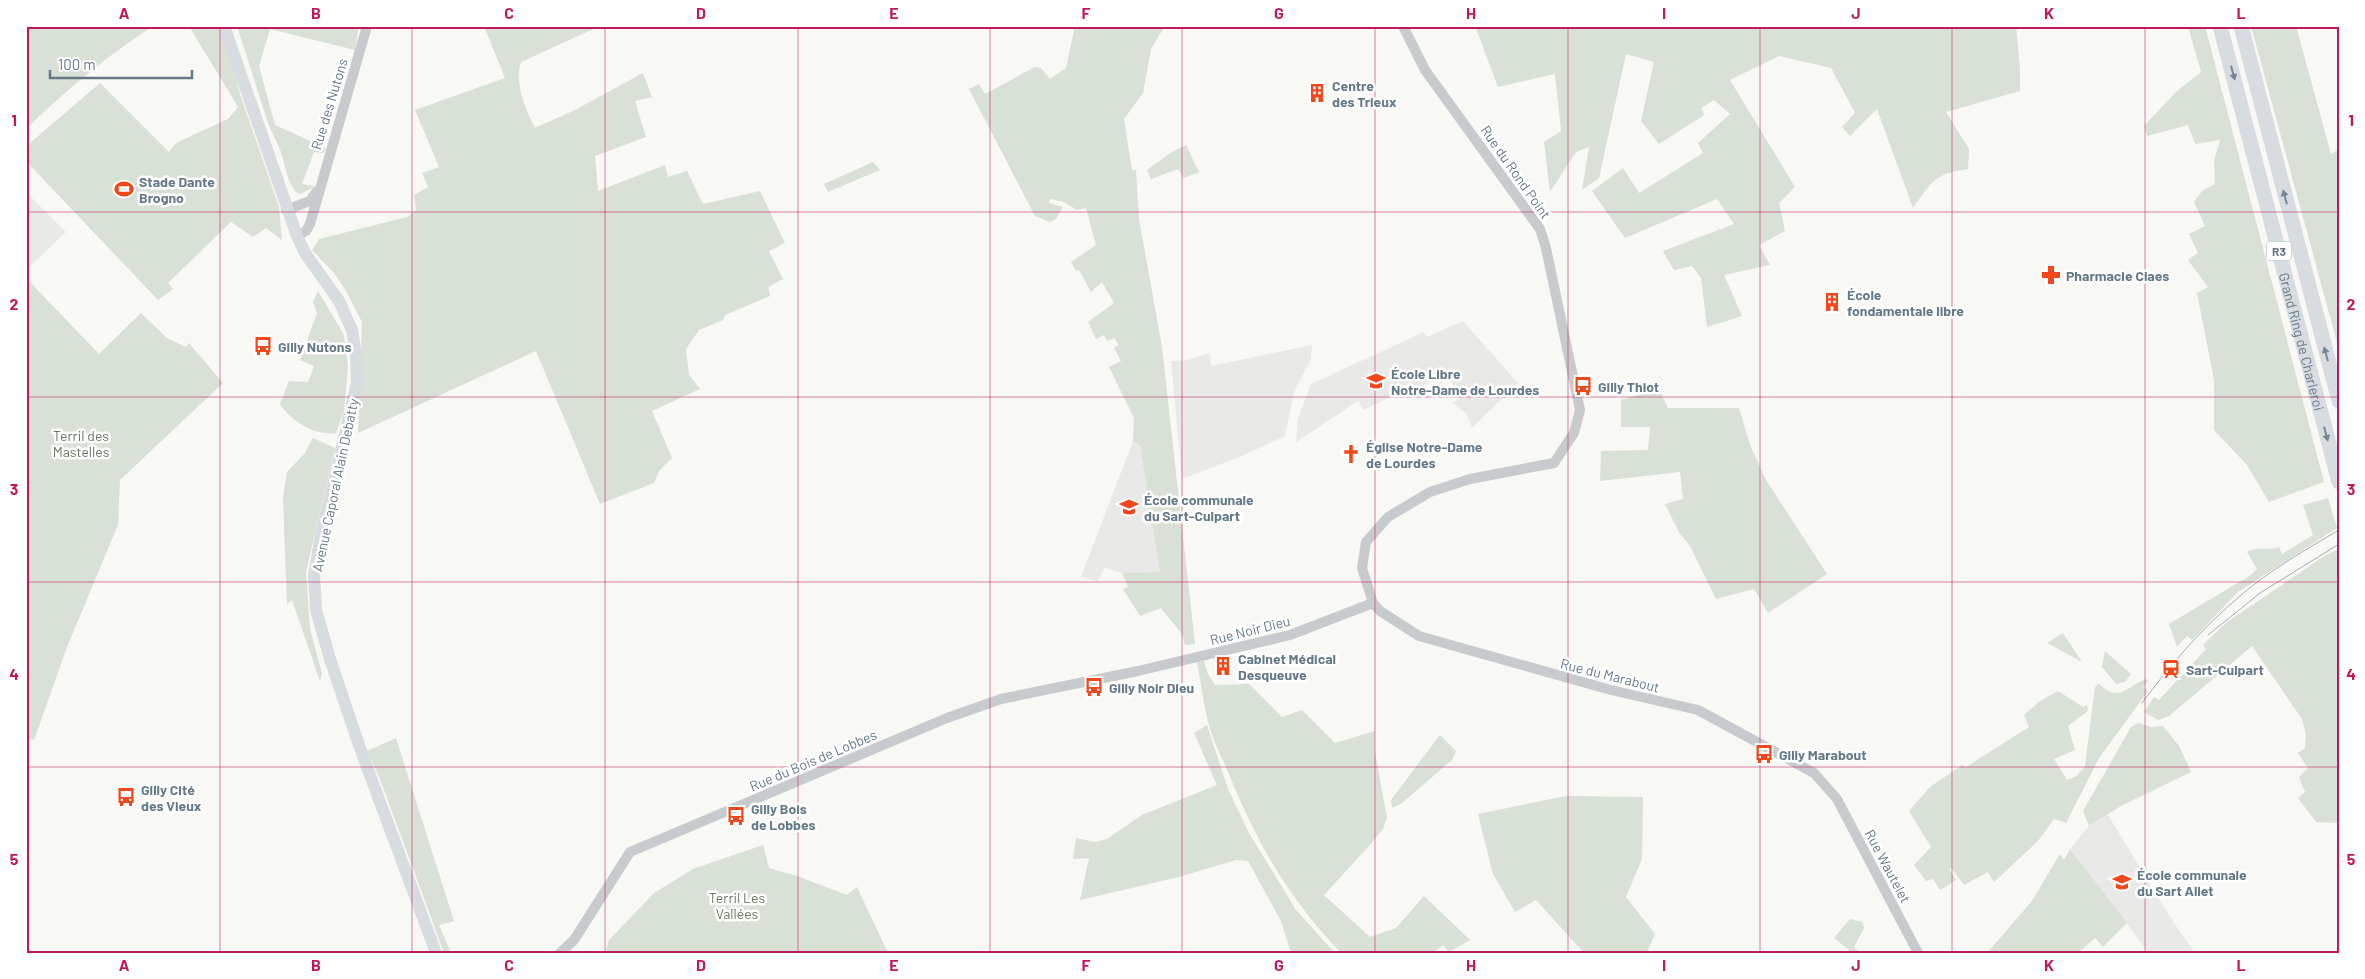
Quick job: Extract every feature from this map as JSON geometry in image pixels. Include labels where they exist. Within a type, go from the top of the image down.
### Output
[{"type":"highway","name":"Grand Ring de Charleroi","points":[[2220,26],[2338,479]]},
{"type":"highway","name":"Grand Ring de Charleroi","points":[[2241,26],[2339,401]]},
{"type":"main road","name":"Avenue Caporal Alain Debatty","points":[[224,26],[296,236],[340,301],[352,330],[356,354],[357,383],[321,534],[316,567],[316,610],[330,659],[358,741],[436,953]]},
{"type":"street","name":"Rue des Nutons","points":[[296,236],[306,231],[310,224],[318,189],[367,26]]},
{"type":"street","name":"Rue du Rond Point","points":[[1373,603],[1362,568],[1366,542],[1388,517],[1430,492],[1461,482],[1554,463],[1574,433],[1580,410],[1546,248],[1540,229],[1425,70],[1404,26]]},
{"type":"street","points":[[286,210],[310,201],[318,189]]},
{"type":"street","name":"Rue Noir Dieu","points":[[1129,673],[1290,635],[1373,603]]},
{"type":"street","name":"Rue du Marabout","points":[[1373,603],[1382,613],[1418,636],[1603,688],[1698,710],[1814,773],[1831,793]]},
{"type":"street","name":"Rue du Bois de Lobbes","points":[[560,953],[574,940],[630,852],[947,718],[1001,699],[1129,673]]},
{"type":"street","name":"Rue Wautelet","points":[[1831,793],[1840,805],[1918,953]]},
{"type":"shaded area","points":[[26,192],[66,232],[26,270]]},
{"type":"shaded area","name":"École Libre Notre-Dame de Lourdes","points":[[1463,321],[1518,383],[1472,428],[1466,413],[1452,403],[1459,399],[1451,379],[1441,383],[1439,379],[1408,391],[1406,389],[1364,410],[1358,401],[1296,442],[1298,419],[1311,384],[1424,332],[1427,337]]},
{"type":"shaded area","points":[[1312,345],[1311,359],[1294,392],[1285,436],[1242,456],[1182,479],[1171,361],[1187,360],[1210,353],[1211,366]]},
{"type":"shaded area","name":"École communale du Sart-Culpart","points":[[1133,441],[1140,446],[1160,572],[1122,573],[1104,568],[1098,582],[1081,577]]},
{"type":"shaded area","name":"École communale du Sart Allet","points":[[2108,815],[2170,917],[2195,953],[2149,953],[2070,849],[2089,826]]},
{"type":"green space","points":[[26,26],[153,26],[87,74],[26,129]]},
{"type":"green space","points":[[189,26],[218,26],[230,51],[239,91],[279,207],[282,240],[266,228],[253,237],[231,222],[168,283],[173,289],[158,300],[26,161],[30,143],[100,83],[169,152],[176,143],[228,119],[238,107]]},
{"type":"green space","points":[[237,26],[359,26],[355,50],[270,29],[259,66],[275,125],[326,148],[324,153],[314,152],[302,184],[316,186],[300,194],[295,191],[289,181],[281,152],[268,123]]},
{"type":"green space","points":[[484,26],[600,26],[521,62],[519,70],[520,87],[524,104],[535,128],[575,110],[643,73],[652,97],[635,101],[646,137],[595,156],[598,191],[665,165],[668,177],[687,171],[703,204],[760,191],[785,243],[769,251],[783,279],[768,287],[770,296],[725,315],[723,320],[699,330],[686,349],[689,375],[700,389],[652,411],[672,458],[659,471],[654,483],[600,504],[536,351],[358,433],[362,322],[335,274],[312,250],[319,239],[407,217],[416,210],[414,195],[428,187],[422,173],[439,167],[415,110],[505,78]]},
{"type":"green space","points":[[1075,26],[1165,26],[1151,49],[1143,93],[1124,119],[1132,170],[1136,170],[1139,219],[1162,347],[1195,644],[1185,645],[1182,634],[1161,608],[1140,616],[1123,589],[1128,587],[1122,573],[1160,572],[1140,446],[1133,441],[1134,418],[1109,367],[1121,361],[1114,348],[1119,345],[1114,338],[1107,341],[1104,335],[1096,339],[1088,322],[1114,303],[1102,282],[1091,292],[1079,270],[1076,271],[1071,262],[1096,245],[1086,208],[1077,210],[1064,202],[1050,199],[1049,203],[1063,207],[1056,219],[1050,222],[1035,216],[969,89],[979,84],[985,94],[1035,67],[1041,68],[1050,79],[1066,68]]},
{"type":"green space","points":[[1475,26],[2016,26],[2020,91],[1946,112],[1969,149],[1968,169],[1947,174],[1934,181],[1913,208],[1877,109],[1850,136],[1842,127],[1855,113],[1831,68],[1779,56],[1730,80],[1795,187],[1779,203],[1785,231],[1759,245],[1770,265],[1724,275],[1742,316],[1707,327],[1701,278],[1692,266],[1674,270],[1663,251],[1734,224],[1717,199],[1625,238],[1592,191],[1623,168],[1639,193],[1703,153],[1698,143],[1730,114],[1714,100],[1701,108],[1704,115],[1659,144],[1641,121],[1654,62],[1626,54],[1599,178],[1582,190],[1589,147],[1576,152],[1550,192],[1544,142],[1561,131],[1555,74],[1498,87]]},
{"type":"green space","points":[[2188,26],[2205,26],[2324,482],[2269,502],[2247,465],[2214,430],[2214,380],[2197,293],[2208,287],[2188,260],[2198,253],[2189,234],[2205,226],[2194,202],[2202,191],[2215,184],[2214,161],[2220,140],[2195,144],[2188,125],[2147,136],[2144,126],[2177,91],[2201,72]]},
{"type":"green space","points":[[2251,26],[2296,26],[2331,154],[2339,149],[2339,350]]},
{"type":"green space","points":[[1186,145],[1199,172],[1184,178],[1178,169],[1151,179],[1147,170],[1172,152]]},
{"type":"green space","points":[[873,162],[880,170],[828,192],[824,184]]},
{"type":"green space","name":"Terril des Mastelles","points":[[26,278],[99,354],[141,313],[167,338],[186,347],[189,343],[223,383],[120,480],[118,525],[67,647],[34,740],[26,737]]},
{"type":"green space","points":[[318,291],[344,335],[348,366],[344,411],[336,433],[320,432],[304,426],[290,416],[280,404],[289,381],[308,382],[314,366],[300,360],[317,313],[313,302]]},
{"type":"green space","points":[[1659,389],[1668,408],[1739,408],[1750,445],[1766,480],[1827,574],[1768,613],[1754,589],[1716,599],[1690,546],[1680,534],[1665,504],[1683,499],[1680,472],[1600,481],[1601,451],[1648,450],[1650,427],[1621,427],[1621,400]]},
{"type":"green space","points":[[313,438],[335,448],[306,572],[310,629],[322,673],[320,681],[292,600],[287,604],[283,497],[287,472],[304,454]]},
{"type":"green space","points":[[2328,498],[2337,528],[2238,592],[2192,640],[2187,636],[2177,647],[2169,624],[2251,575],[2257,569],[2247,552],[2255,549],[2279,547],[2282,554],[2313,535],[2303,505]]},
{"type":"green space","points":[[2339,549],[2339,823],[2316,822],[2298,798],[2305,792],[2299,777],[2308,768],[2298,753],[2305,748],[2306,734],[2302,719],[2252,646],[2169,716],[2158,720],[2144,712],[2154,697],[2159,700],[2206,649],[2203,645],[2227,622],[2326,555]]},
{"type":"green space","points":[[2063,633],[2082,662],[2047,643]]},
{"type":"green space","points":[[2105,651],[2131,674],[2125,682],[2116,684],[2102,667]]},
{"type":"green space","points":[[1204,660],[1207,672],[1215,685],[1249,684],[1282,717],[1302,710],[1335,743],[1375,731],[1375,752],[1387,818],[1383,829],[1324,895],[1370,937],[1396,928],[1424,896],[1470,940],[1449,952],[1443,945],[1433,953],[1341,953],[1305,912],[1290,891],[1251,824],[1210,729],[1197,662]]},
{"type":"green space","points":[[2146,679],[2148,681],[2143,687],[2148,691],[2099,758],[2066,823],[2054,819],[2038,841],[1994,882],[1988,872],[1964,885],[1951,868],[1949,869],[1956,880],[1940,890],[1933,879],[1926,881],[1914,865],[1931,847],[1909,811],[1930,787],[1962,765],[1966,767],[2029,727],[2024,715],[2040,701],[2058,691],[2083,707],[2087,705],[2088,711],[2068,726],[2075,750],[2054,759],[2067,780],[2077,776],[2085,766],[2095,687],[2099,684],[2106,690],[2118,693]]},
{"type":"green space","points":[[2139,723],[2151,727],[2163,726],[2179,746],[2191,772],[2121,806],[2089,826],[2083,811],[2131,727]]},
{"type":"green space","points":[[1207,725],[1228,789],[1249,833],[1296,910],[1335,953],[1294,953],[1290,950],[1281,921],[1248,861],[1236,860],[1179,877],[1080,900],[1089,858],[1073,859],[1076,838],[1095,842],[1107,839],[1142,815],[1217,785],[1194,733]]},
{"type":"green space","points":[[1440,735],[1456,751],[1452,760],[1402,803],[1392,808],[1391,800]]},
{"type":"green space","points":[[396,738],[454,921],[439,925],[451,953],[444,953],[380,779],[367,751]]},
{"type":"green space","points":[[1566,796],[1643,797],[1642,859],[1626,897],[1655,934],[1647,953],[1584,953],[1536,900],[1515,912],[1493,874],[1478,814]]},
{"type":"green space","name":"Terril Les Vallées","points":[[763,845],[769,868],[797,876],[847,895],[857,887],[888,953],[605,953],[609,940],[654,893],[693,869]]},
{"type":"green space","points":[[2070,849],[2127,923],[2103,947],[2095,938],[2078,953],[1987,953],[2032,901],[2060,854],[2064,860]]},
{"type":"green space","points":[[1850,919],[1862,922],[1864,928],[1854,947],[1860,953],[1848,953],[1849,950],[1834,938]]},
{"type":"tram line","points":[[2142,703],[2188,647],[2226,608],[2276,569],[2339,530]]},
{"type":"tram line","points":[[2208,635],[2260,593],[2339,544]]},
{"type":"place","name":"Centre des Trieux","points":[[1317,93]]},
{"type":"place","name":"Stade Dante Brogno","points":[[124,189]]},
{"type":"place","name":"Pharmacie Claes","points":[[2051,275]]},
{"type":"place","name":"École fondamentale libre","points":[[1832,302]]},
{"type":"place","name":"Gilly Nutons","points":[[263,346]]},
{"type":"place","name":"École Libre Notre-Dame de Lourdes","points":[[1376,381]]},
{"type":"place","name":"Gilly Thiot","points":[[1583,386]]},
{"type":"place","name":"Église Notre-Dame de Lourdes","points":[[1351,454]]},
{"type":"place","name":"École communale du Sart-Culpart","points":[[1129,507]]},
{"type":"place","name":"Cabinet Médical Desqueuve","points":[[1223,666]]},
{"type":"place","name":"Sart-Culpart","points":[[2171,669]]},
{"type":"place","name":"Gilly Noir Dieu","points":[[1094,687]]},
{"type":"place","name":"Gilly Marabout","points":[[1764,754]]},
{"type":"place","name":"Gilly Cité des Vieux","points":[[126,797]]},
{"type":"place","name":"Gilly Bois de Lobbes","points":[[736,816]]},
{"type":"place","name":"École communale du Sart Allet","points":[[2122,882]]}]
